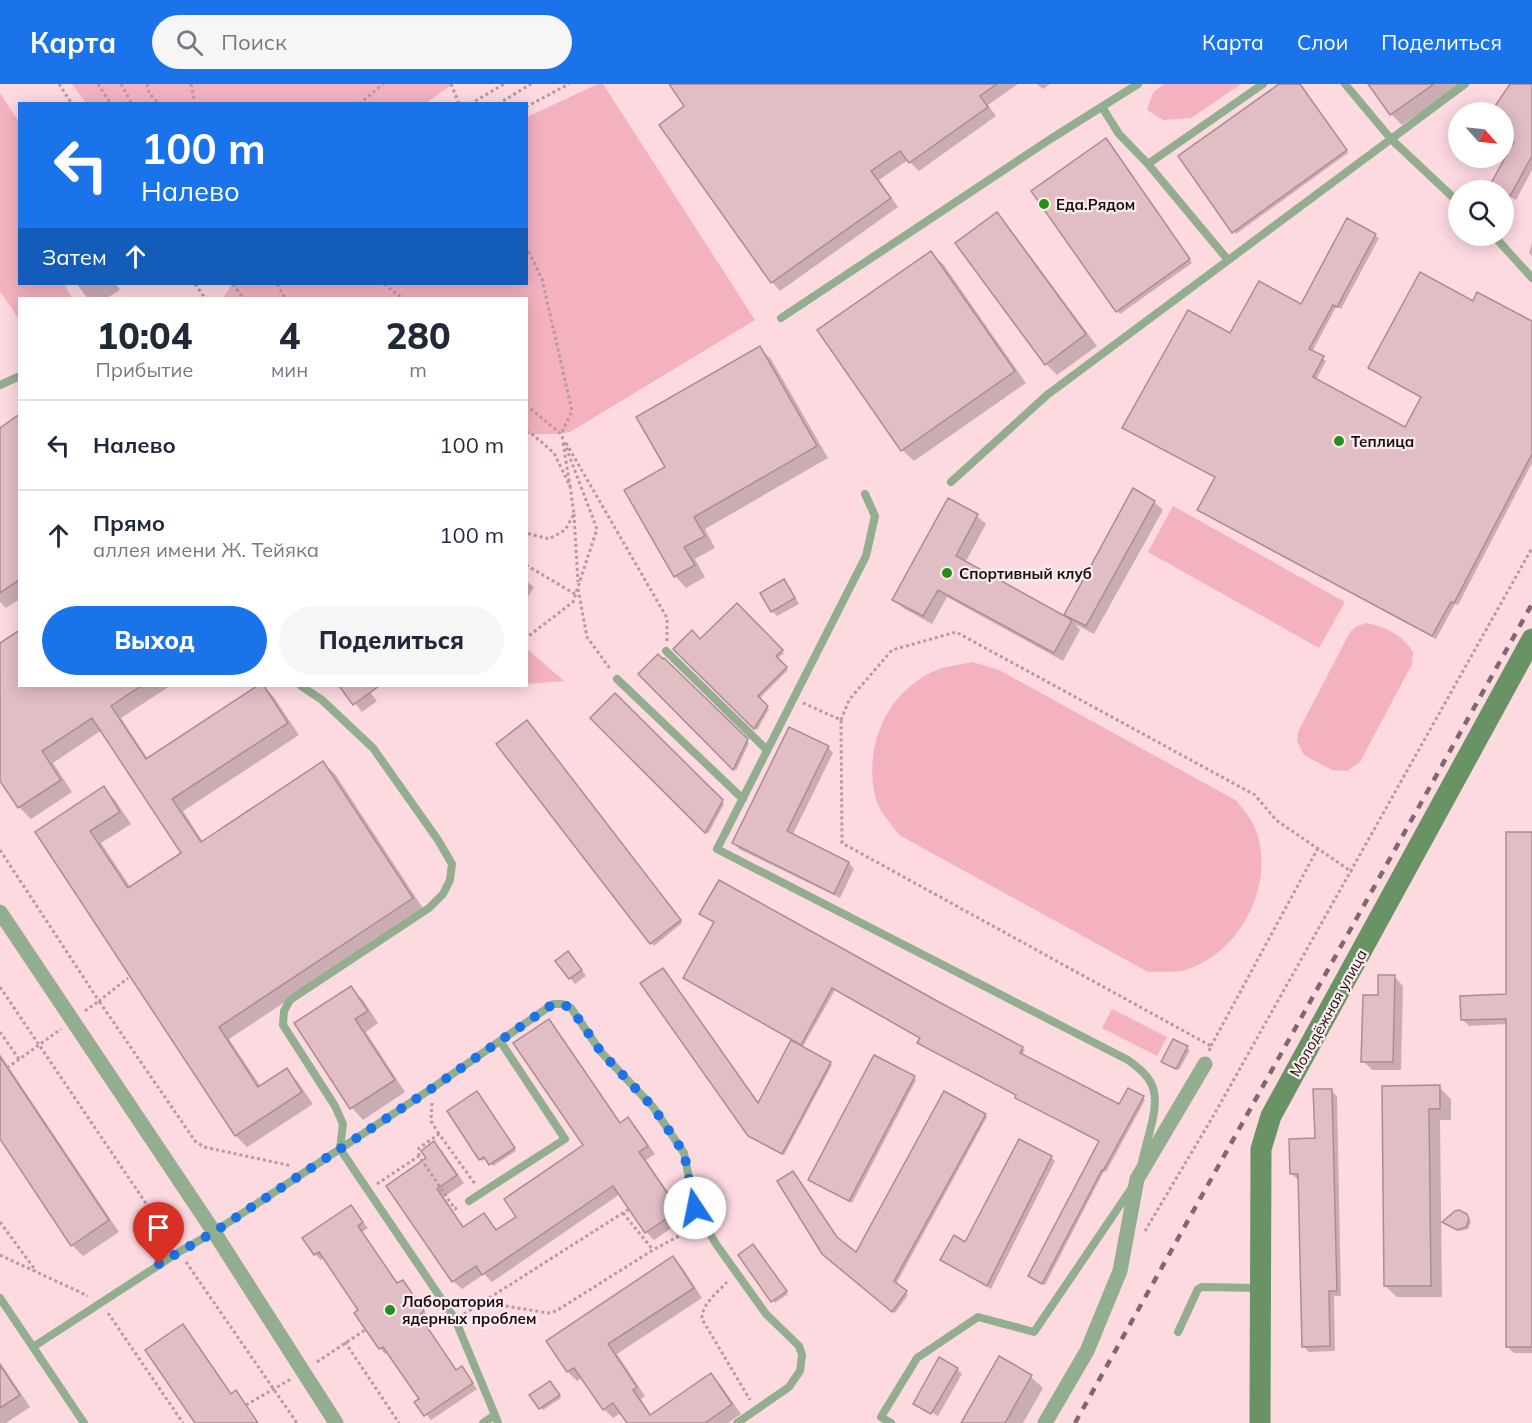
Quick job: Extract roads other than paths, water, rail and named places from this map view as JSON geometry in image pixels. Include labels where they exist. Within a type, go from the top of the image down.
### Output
[{"type":"main road","name":"Молодёжная улица","points":[[1260,1423],[1262,1149],[1271,1116],[1532,639]]},
{"type":"street","points":[[0,912],[214,1232],[336,1423]]},
{"type":"street","points":[[1045,1423],[1087,1351],[1120,1271],[1137,1179],[1205,1064]]},
{"type":"lane","points":[[781,318],[1138,84]]},
{"type":"lane","points":[[1148,164],[1263,84]]},
{"type":"lane","points":[[1345,84],[1391,139],[1448,193]]},
{"type":"lane","points":[[951,482],[1047,395],[1465,84]]},
{"type":"lane","points":[[1102,107],[1119,134],[1148,164],[1228,260]]},
{"type":"lane","points":[[1503,246],[1532,278]]},
{"type":"lane","points":[[0,385],[18,377]]},
{"type":"lane","points":[[865,494],[875,516],[866,556],[717,849],[1128,1060],[1144,1073],[1153,1088],[1155,1106],[1137,1179],[1034,1332],[978,1317],[917,1358],[881,1417],[891,1423]]},
{"type":"lane","points":[[666,651],[767,750]]},
{"type":"lane","points":[[617,678],[742,799]]},
{"type":"lane","points":[[302,687],[322,700],[373,748],[438,840],[452,864],[450,880],[443,894],[429,908],[290,1000],[284,1011],[283,1024],[335,1106],[343,1124],[340,1149],[455,1319],[496,1419],[483,1423]]},
{"type":"lane","points":[[33,1347],[179,1252],[214,1232],[433,1088],[553,1004],[562,1004],[571,1008],[601,1052],[653,1107],[684,1153],[695,1208],[716,1244],[766,1314],[799,1346],[802,1355],[800,1371],[789,1387],[737,1423]]},
{"type":"lane","points":[[469,1201],[564,1139],[500,1041]]},
{"type":"lane","points":[[1178,1332],[1198,1289],[1202,1287],[1261,1288]]},
{"type":"lane","points":[[0,1298],[84,1423]]},
{"type":"railway","points":[[1075,1423],[1532,604]]},
{"type":"place","name":"Еда.Рядом","points":[[1044,204]]},
{"type":"place","name":"Теплица","points":[[1339,441]]},
{"type":"place","name":"Спортивный клуб","points":[[947,573]]},
{"type":"place","name":"Лаборатория ядерных проблем","points":[[390,1310]]}]
